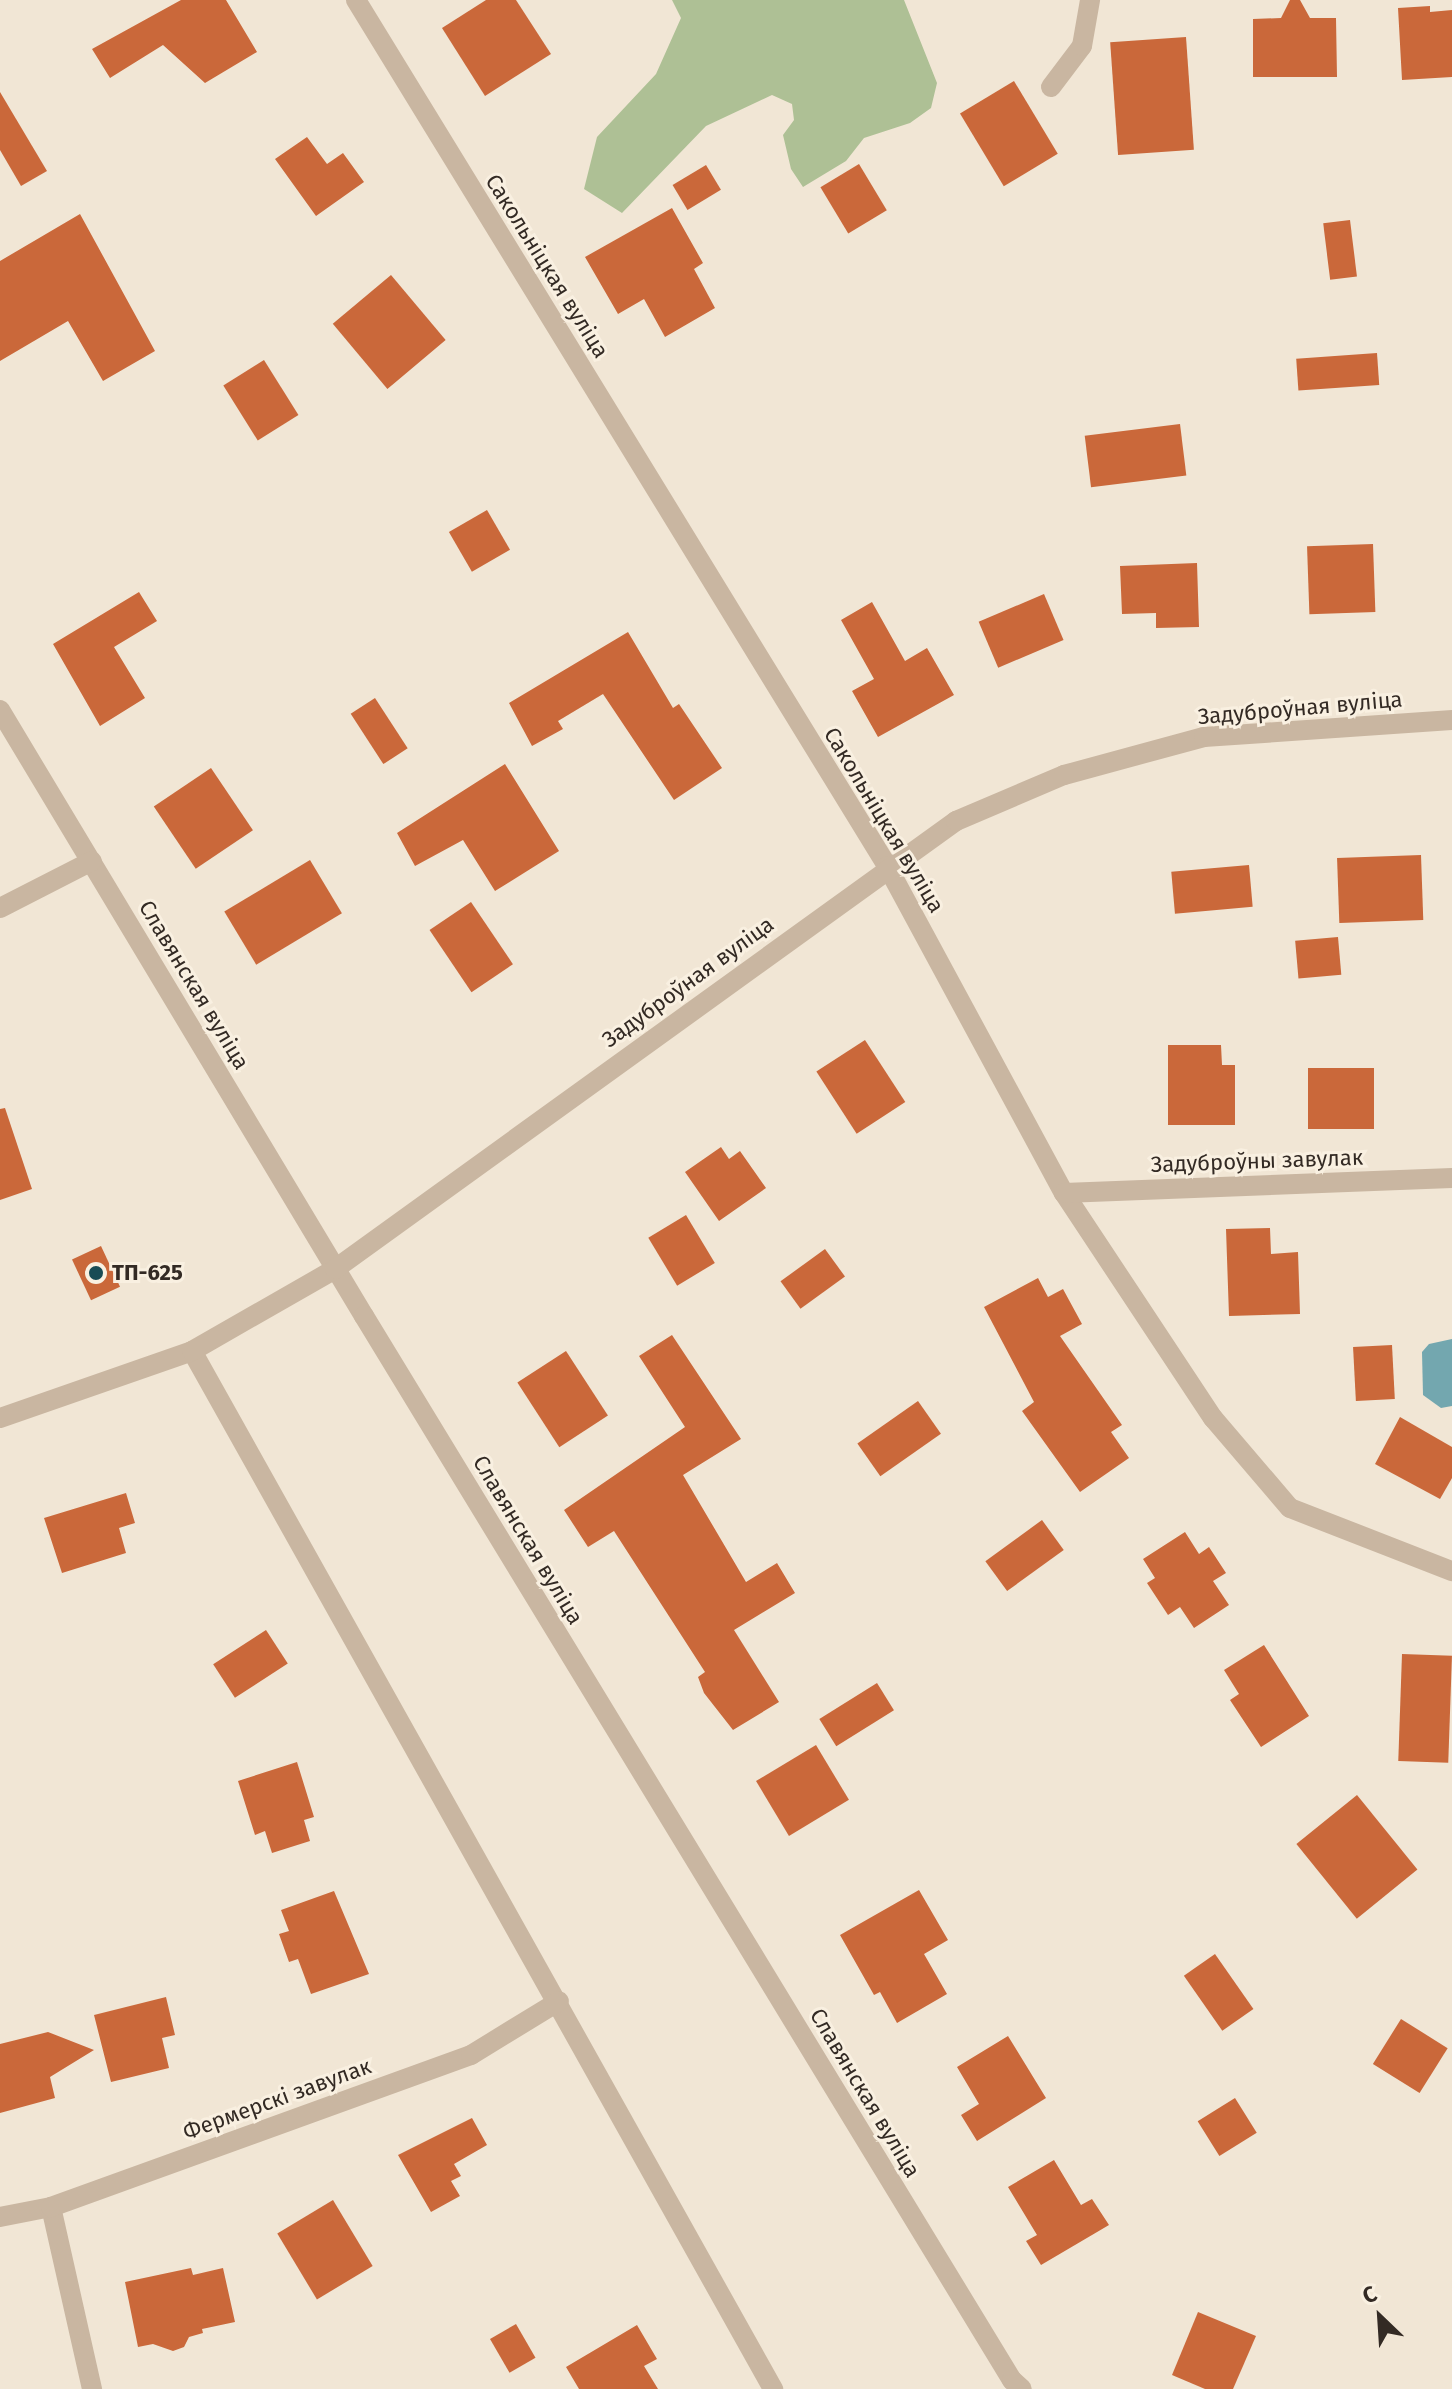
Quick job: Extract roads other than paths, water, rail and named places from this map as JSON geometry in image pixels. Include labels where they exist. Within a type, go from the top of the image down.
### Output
[{"type":"street","name":"Сакольніцкая вуліца","points":[[356,0],[887,866],[1064,1193],[1213,1418],[1290,1508],[1452,1571]]},
{"type":"street","points":[[1051,87],[1082,46],[1090,0]]},
{"type":"street","name":"Славянская вуліца","points":[[0,710],[335,1269],[1003,2366],[1022,2389]]},
{"type":"street","name":"Задуброўная вуліца","points":[[0,1418],[192,1351],[335,1269],[887,866],[956,821],[1119,757],[1204,737],[1274,729],[1452,720]]},
{"type":"street","points":[[0,908],[92,861]]},
{"type":"street","name":"Задуброўны завулак","points":[[1064,1193],[1452,1178]]},
{"type":"street","points":[[192,1351],[559,2001],[773,2389]]},
{"type":"street","name":"Фермерскі завулак","points":[[0,2217],[51,2207],[471,2055],[559,2001]]},
{"type":"street","points":[[51,2207],[92,2389]]},
{"type":"water","points":[[1452,1339],[1452,1406],[1441,1408],[1423,1395],[1422,1352],[1429,1344]]},
{"type":"place","name":"ТП-625","points":[[96,1273]]}]
